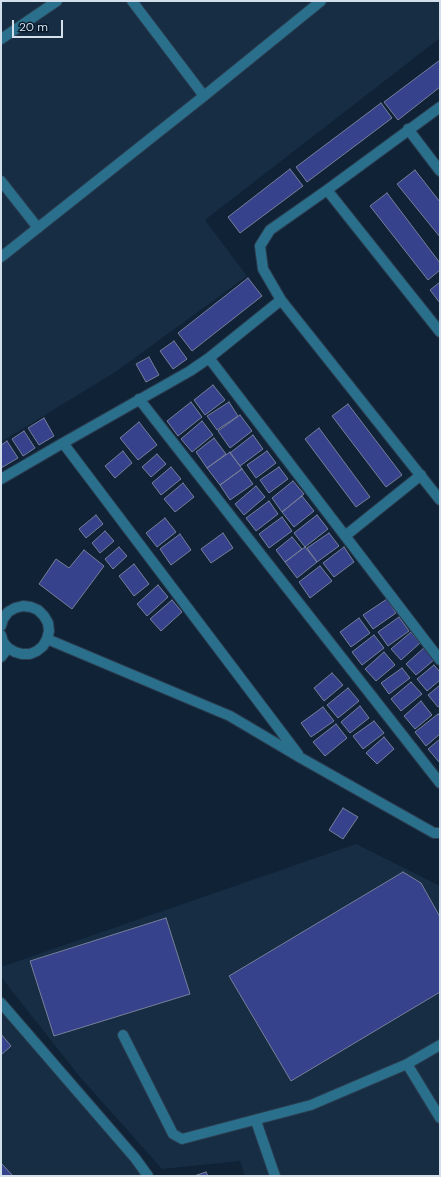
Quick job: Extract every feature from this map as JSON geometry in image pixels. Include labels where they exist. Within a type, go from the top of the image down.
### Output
[{"type":"street","points":[[1,39],[57,1]]},
{"type":"street","points":[[132,1],[204,96]]},
{"type":"street","points":[[1,257],[321,1]]},
{"type":"street","points":[[440,107],[270,230],[260,246],[263,268],[281,300],[440,500]]},
{"type":"street","points":[[408,129],[440,171]]},
{"type":"street","points":[[1,181],[38,228]]},
{"type":"street","points":[[327,190],[440,332]]},
{"type":"street","points":[[1,479],[190,371],[209,358],[281,300]]},
{"type":"street","points":[[209,358],[440,660]]},
{"type":"street","points":[[140,399],[440,783]]},
{"type":"street","points":[[63,443],[301,758]]},
{"type":"street","points":[[345,536],[421,475]]},
{"type":"street","points":[[1,626],[3,619],[8,612],[23,606],[38,610],[48,623],[49,631],[43,646],[30,654],[22,654],[8,648],[3,642],[1,635]]},
{"type":"street","points":[[47,639],[230,716],[434,833],[440,833]]},
{"type":"street","points":[[1,657],[8,648]]},
{"type":"street","points":[[1,1004],[135,1158],[148,1176]]},
{"type":"street","points":[[123,1034],[173,1134],[182,1139],[311,1106],[407,1064],[440,1045]]},
{"type":"street","points":[[407,1064],[440,1118]]},
{"type":"street","points":[[256,1121],[275,1176]]},
{"type":"shaded area","points":[[1,1],[440,1],[440,38],[205,220],[247,276],[117,371],[1,442]]},
{"type":"shaded area","points":[[356,844],[440,886],[440,1176],[245,1176],[240,1161],[162,1169],[80,1077],[1,977],[1,967]]},
{"type":"shaded area","points":[[1,1008],[142,1175],[1,1176]]},
{"type":"building","points":[[440,60],[440,87],[398,120],[384,102]]},
{"type":"building","points":[[381,103],[392,118],[307,182],[296,167]]},
{"type":"building","points":[[290,169],[303,186],[240,233],[228,217]]},
{"type":"building","points":[[415,170],[440,202],[440,237],[397,184]]},
{"type":"building","points":[[387,193],[440,263],[440,270],[428,280],[370,206]]},
{"type":"building","points":[[248,278],[262,296],[192,351],[178,333]]},
{"type":"building","points":[[440,282],[440,303],[430,290]]},
{"type":"building","points":[[174,341],[187,359],[173,369],[160,351]]},
{"type":"building","points":[[149,357],[159,375],[146,382],[136,364]]},
{"type":"building","points":[[213,385],[225,400],[205,415],[194,400]]},
{"type":"building","points":[[191,402],[202,417],[178,436],[167,421]]},
{"type":"building","points":[[229,402],[238,416],[217,430],[207,416]]},
{"type":"building","points":[[348,404],[402,475],[386,487],[332,416]]},
{"type":"building","points":[[240,415],[252,431],[230,448],[218,431]]},
{"type":"building","points":[[44,418],[54,436],[39,445],[28,428]]},
{"type":"building","points":[[202,421],[213,435],[192,452],[181,439]]},
{"type":"building","points":[[139,422],[157,445],[138,460],[120,438]]},
{"type":"building","points":[[319,428],[370,497],[356,507],[305,439]]},
{"type":"building","points":[[24,431],[35,448],[23,456],[12,439]]},
{"type":"building","points":[[253,435],[263,449],[240,466],[230,453]]},
{"type":"building","points":[[214,438],[226,454],[207,468],[196,452]]},
{"type":"building","points":[[7,441],[18,458],[1,468],[1,445]]},
{"type":"building","points":[[123,451],[132,463],[115,478],[105,466]]},
{"type":"building","points":[[267,451],[276,463],[256,478],[247,465]]},
{"type":"building","points":[[230,452],[242,469],[220,485],[207,468]]},
{"type":"building","points":[[157,454],[166,464],[151,477],[142,467]]},
{"type":"building","points":[[171,467],[181,479],[161,495],[152,483]]},
{"type":"building","points":[[279,467],[288,479],[269,493],[260,480]]},
{"type":"building","points":[[242,469],[253,484],[230,500],[220,485]]},
{"type":"building","points":[[293,481],[304,494],[282,512],[272,498]]},
{"type":"building","points":[[183,483],[194,497],[175,512],[164,499]]},
{"type":"building","points":[[256,486],[265,497],[244,515],[235,504]]},
{"type":"building","points":[[302,496],[314,511],[294,527],[282,512]]},
{"type":"building","points":[[269,501],[278,514],[256,531],[246,518]]},
{"type":"building","points":[[96,515],[103,524],[86,538],[79,529]]},
{"type":"building","points":[[317,515],[328,529],[305,547],[294,533]]},
{"type":"building","points":[[282,517],[292,531],[269,548],[259,534]]},
{"type":"building","points":[[165,518],[176,532],[157,547],[146,533]]},
{"type":"building","points":[[105,531],[114,541],[100,553],[92,543]]},
{"type":"building","points":[[223,533],[233,548],[211,563],[201,549]]},
{"type":"building","points":[[329,533],[339,546],[317,562],[307,548]]},
{"type":"building","points":[[180,534],[191,550],[171,565],[160,549]]},
{"type":"building","points":[[292,537],[302,549],[285,562],[276,550]]},
{"type":"building","points":[[119,547],[127,556],[113,569],[105,559]]},
{"type":"building","points":[[305,547],[317,562],[297,578],[285,562]]},
{"type":"building","points":[[344,547],[354,562],[334,577],[323,563]]},
{"type":"building","points":[[84,550],[104,566],[72,609],[39,584],[56,559],[69,568]]},
{"type":"building","points":[[134,564],[149,584],[134,596],[119,576]]},
{"type":"building","points":[[320,566],[332,581],[310,598],[299,582]]},
{"type":"building","points":[[158,585],[168,597],[147,616],[137,604]]},
{"type":"building","points":[[387,599],[396,613],[373,629],[363,615]]},
{"type":"building","points":[[172,600],[182,612],[161,631],[150,619]]},
{"type":"building","points":[[399,617],[409,631],[388,646],[378,632]]},
{"type":"building","points":[[359,618],[370,633],[351,647],[340,632]]},
{"type":"building","points":[[411,632],[420,643],[401,660],[391,649]]},
{"type":"building","points":[[374,635],[384,648],[362,665],[352,652]]},
{"type":"building","points":[[425,647],[435,659],[416,675],[406,664]]},
{"type":"building","points":[[384,652],[395,665],[376,681],[365,669]]},
{"type":"building","points":[[434,665],[440,672],[440,680],[427,691],[417,679]]},
{"type":"building","points":[[402,668],[410,678],[389,694],[381,683]]},
{"type":"building","points":[[332,673],[343,685],[324,701],[314,688]]},
{"type":"building","points":[[411,682],[422,694],[401,711],[391,699]]},
{"type":"building","points":[[440,685],[440,706],[438,707],[428,695]]},
{"type":"building","points":[[348,688],[359,701],[338,718],[327,705]]},
{"type":"building","points":[[421,701],[432,715],[415,729],[404,716]]},
{"type":"building","points":[[360,706],[369,718],[350,733],[341,722]]},
{"type":"building","points":[[323,707],[334,721],[311,737],[301,723]]},
{"type":"building","points":[[438,714],[440,716],[440,734],[426,746],[415,732]]},
{"type":"building","points":[[374,721],[384,733],[363,749],[353,736]]},
{"type":"building","points":[[336,724],[347,738],[325,756],[313,742]]},
{"type":"building","points":[[384,737],[394,749],[377,764],[366,753]]},
{"type":"building","points":[[440,739],[440,761],[439,762],[428,749]]},
{"type":"building","points":[[343,808],[358,817],[343,839],[329,830]]},
{"type":"building","points":[[403,872],[421,883],[440,917],[440,992],[291,1081],[229,976]]},
{"type":"building","points":[[166,918],[190,994],[54,1036],[30,961]]},
{"type":"building","points":[[1,1034],[11,1046],[1,1055]]},
{"type":"building","points":[[1,1163],[13,1176],[1,1176]]},
{"type":"building","points":[[206,1172],[208,1176],[194,1176]]}]
